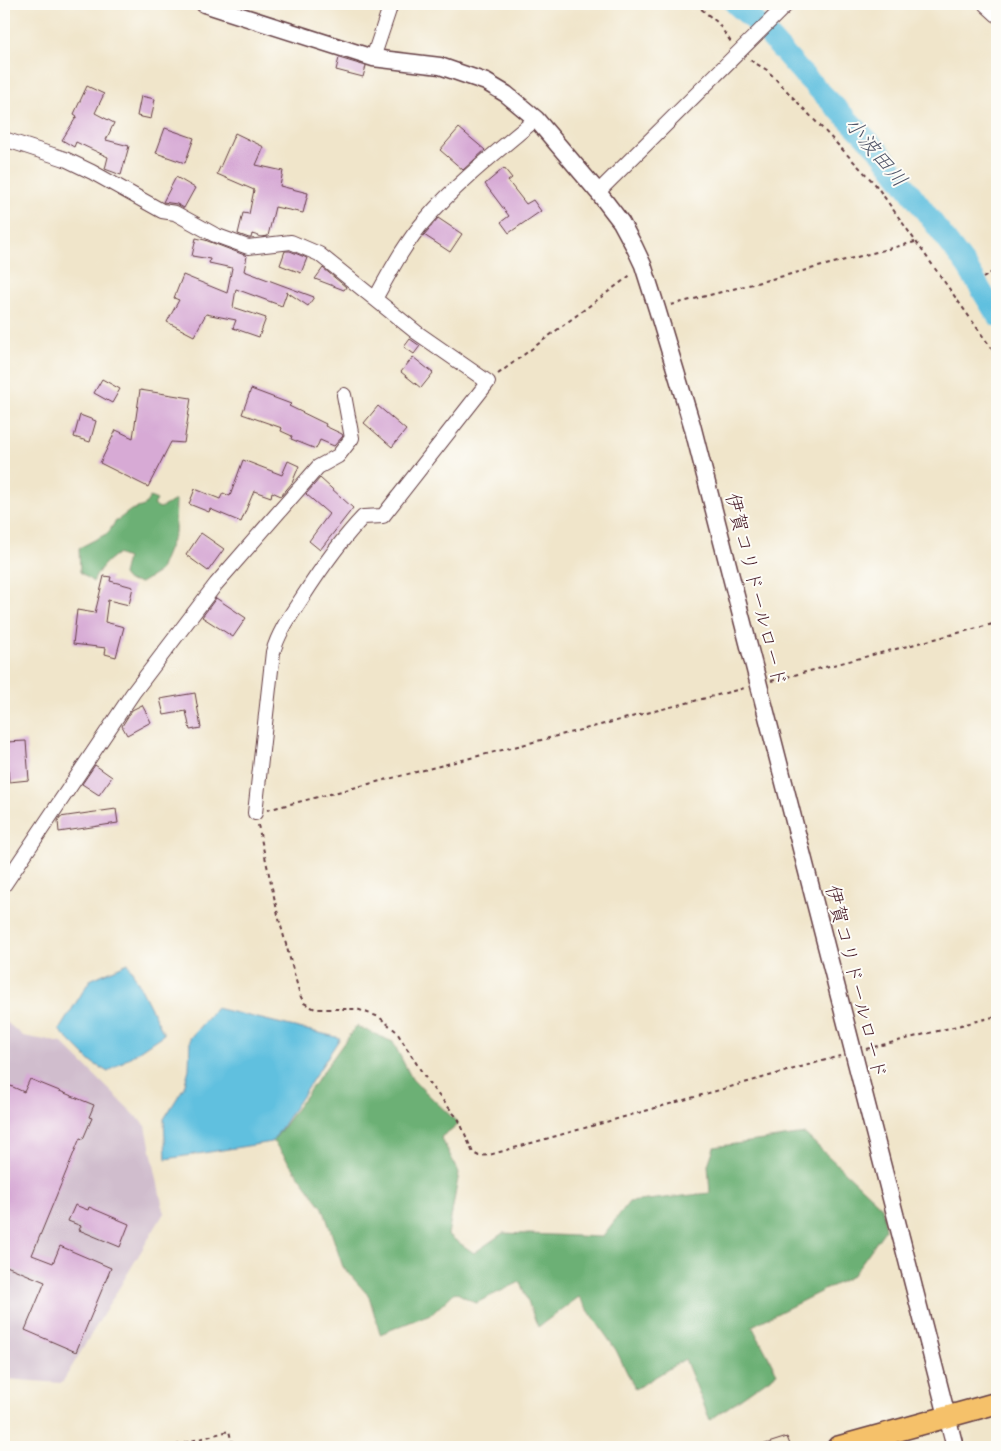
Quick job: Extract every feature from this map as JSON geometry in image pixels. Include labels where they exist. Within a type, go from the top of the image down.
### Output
[{"type":"main road","points":[[838,1447],[997,1403]]},
{"type":"street","name":"伊賀コリドールロード","points":[[204,4],[373,58],[440,66],[486,82],[506,94],[536,119],[621,222],[643,266],[692,425],[955,1447]]},
{"type":"street","points":[[373,58],[391,4]]},
{"type":"street","points":[[598,192],[787,4]]},
{"type":"street","points":[[985,4],[997,15]]},
{"type":"street","points":[[375,300],[397,260],[425,220],[458,186],[536,119]]},
{"type":"street","points":[[4,139],[66,159],[162,211],[175,213],[215,235],[248,247],[291,242],[318,254],[375,300],[488,382],[383,516],[363,517],[350,530],[278,635],[273,652],[255,813]]},
{"type":"street","points":[[4,885],[133,693],[216,584],[318,467],[338,456],[352,438],[344,394]]},
{"type":"path","points":[[695,4],[717,22],[738,54],[767,70],[875,184],[997,356]]},
{"type":"path","points":[[657,309],[915,242]]},
{"type":"path","points":[[488,382],[643,266]]},
{"type":"path","points":[[983,278],[997,269]]},
{"type":"path","points":[[997,623],[255,813],[278,919],[304,1003],[315,1009],[357,1009],[379,1017],[396,1031],[430,1085],[459,1120],[473,1153],[479,1156],[499,1152],[852,1052],[997,1016]]},
{"type":"path","points":[[169,1447],[229,1432],[233,1447]]},
{"type":"shaded area","points":[[4,1020],[23,1036],[62,1043],[146,1126],[164,1213],[62,1383],[4,1379]]},
{"type":"green space","points":[[150,497],[157,500],[154,505],[160,508],[176,500],[175,533],[159,572],[141,583],[128,581],[123,575],[127,558],[117,554],[103,566],[93,582],[80,572],[79,548],[108,533],[115,522],[131,510],[144,506]]},
{"type":"green space","points":[[356,1026],[393,1042],[412,1079],[459,1124],[441,1137],[459,1173],[448,1235],[474,1253],[503,1233],[602,1237],[629,1202],[710,1193],[708,1165],[714,1147],[805,1134],[882,1207],[886,1229],[852,1276],[752,1326],[777,1373],[710,1420],[685,1359],[635,1389],[616,1350],[579,1297],[538,1327],[520,1282],[476,1303],[455,1292],[433,1313],[380,1334],[369,1296],[343,1267],[323,1208],[273,1141]]},
{"type":"water","points":[[128,963],[164,1034],[108,1072],[91,1062],[59,1030],[90,980]]},
{"type":"water","points":[[216,1008],[340,1038],[272,1142],[166,1159],[164,1119],[184,1087],[189,1069],[190,1038]]},
{"type":"building","points":[[339,58],[366,66],[363,77],[336,70]]},
{"type":"building","points":[[87,86],[104,94],[95,113],[114,123],[106,140],[129,146],[121,175],[105,169],[108,157],[76,142],[74,147],[62,140],[77,116],[74,114]]},
{"type":"building","points":[[141,96],[155,99],[151,119],[137,116]]},
{"type":"building","points":[[165,128],[194,138],[185,163],[156,153]]},
{"type":"building","points":[[459,128],[485,150],[463,170],[440,150]]},
{"type":"building","points":[[235,133],[264,147],[256,165],[283,171],[280,186],[308,193],[303,213],[275,207],[268,236],[262,237],[252,234],[251,238],[249,238],[238,234],[243,213],[249,214],[254,190],[217,174]]},
{"type":"building","points":[[504,168],[512,178],[508,181],[526,204],[533,200],[541,211],[509,233],[501,222],[509,216],[485,184]]},
{"type":"building","points":[[176,177],[195,188],[184,208],[177,204],[163,202]]},
{"type":"building","points":[[438,218],[462,234],[450,252],[424,235]]},
{"type":"building","points":[[196,238],[247,256],[244,271],[314,297],[308,306],[287,292],[282,306],[236,289],[233,307],[266,318],[259,337],[233,328],[236,320],[206,314],[194,336],[167,322],[179,300],[174,298],[183,275],[227,293],[232,268],[209,263],[210,259],[192,256]]},
{"type":"building","points":[[285,251],[290,251],[307,258],[301,273],[280,265]]},
{"type":"building","points":[[323,268],[346,287],[344,290],[315,279]]},
{"type":"building","points":[[410,339],[420,346],[414,354],[404,347]]},
{"type":"building","points":[[413,357],[433,373],[421,388],[401,372]]},
{"type":"building","points":[[102,379],[120,389],[112,403],[94,393]]},
{"type":"building","points":[[251,389],[291,404],[289,406],[326,424],[325,426],[343,436],[334,446],[320,440],[316,449],[291,439],[292,436],[281,431],[282,428],[242,414]]},
{"type":"building","points":[[140,390],[191,398],[184,443],[171,442],[148,487],[100,463],[116,430],[133,438]]},
{"type":"building","points":[[378,406],[406,430],[392,447],[364,423]]},
{"type":"building","points":[[80,415],[96,421],[90,442],[74,437]]},
{"type":"building","points":[[243,460],[282,475],[288,461],[299,466],[292,483],[281,496],[272,492],[271,497],[254,491],[241,522],[210,509],[209,512],[189,504],[195,489],[220,499],[223,493],[230,496]]},
{"type":"building","points":[[320,478],[353,508],[320,550],[309,541],[329,514],[306,494]]},
{"type":"building","points":[[201,533],[224,549],[208,571],[186,555]]},
{"type":"building","points":[[104,576],[111,577],[110,581],[133,587],[129,605],[108,600],[105,622],[124,627],[116,657],[105,654],[106,648],[73,644],[77,610],[95,613]]},
{"type":"building","points":[[216,598],[246,618],[233,637],[202,617]]},
{"type":"building","points":[[195,693],[201,728],[190,730],[186,711],[164,715],[160,699]]},
{"type":"building","points":[[142,705],[151,722],[127,735],[122,726],[132,710]]},
{"type":"building","points":[[26,741],[29,780],[9,782],[6,742]]},
{"type":"building","points":[[95,765],[112,777],[99,795],[82,784]]},
{"type":"building","points":[[116,809],[118,823],[59,832],[58,821],[60,817]]},
{"type":"building","points":[[30,1079],[94,1105],[89,1117],[92,1118],[83,1139],[80,1138],[32,1255],[53,1263],[60,1246],[111,1268],[76,1352],[25,1330],[45,1282],[4,1265],[4,1083],[24,1092]]},
{"type":"building","points":[[75,1205],[88,1210],[89,1207],[129,1224],[120,1247],[79,1230],[81,1226],[68,1221]]},
{"type":"building","points":[[787,1437],[791,1447],[762,1447],[762,1445]]},
{"type":"waterway","name":"小波田川","points":[[735,4],[760,26],[801,72],[880,152],[967,267],[997,316]]}]
